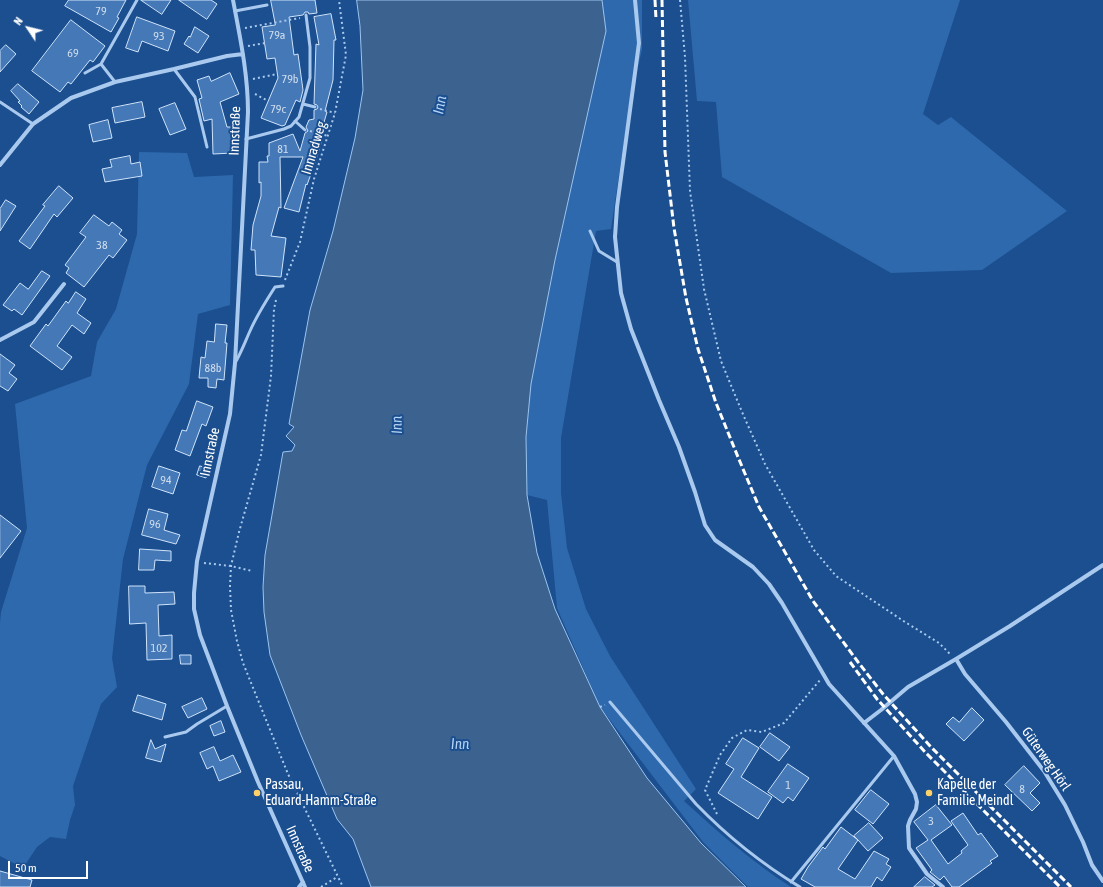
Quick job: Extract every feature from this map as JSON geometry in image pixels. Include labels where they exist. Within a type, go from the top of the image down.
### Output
[{"type":"street","name":"Innstraße","points":[[233,0],[242,47],[248,91],[236,363],[230,414],[197,561],[194,609],[200,635],[227,706],[258,782],[305,887]]},
{"type":"street","points":[[635,0],[639,43],[617,207],[615,237],[621,293],[631,329],[679,447],[705,525],[716,540],[753,567],[769,584],[782,603],[823,676],[894,756],[918,802],[908,826],[909,848],[927,874],[943,887]]},
{"type":"street","points":[[0,165],[33,124],[71,98],[115,82],[227,56],[243,54]]},
{"type":"street","points":[[0,340],[34,322],[64,284]]},
{"type":"street","points":[[864,723],[908,687],[1010,626],[1103,565]]},
{"type":"street","name":"Güterweg Hörl","points":[[956,659],[965,674],[1006,722],[1044,771],[1065,805],[1083,842],[1092,865],[1103,882]]},
{"type":"street","points":[[299,887],[303,882]]},
{"type":"lane","points":[[85,73],[101,64],[137,0]]},
{"type":"lane","points":[[235,11],[267,5]]},
{"type":"lane","points":[[246,139],[284,129],[290,126],[299,117],[310,78],[310,47],[306,16]]},
{"type":"lane","points":[[101,64],[115,82]]},
{"type":"lane","points":[[174,69],[195,97],[207,148]]},
{"type":"lane","points":[[0,102],[33,124]]},
{"type":"lane","points":[[303,104],[315,107]]},
{"type":"lane","points":[[295,121],[305,130]]},
{"type":"lane","points":[[590,231],[599,251],[617,262]]},
{"type":"lane","points":[[236,363],[249,332],[263,305],[276,287],[283,286]]},
{"type":"lane","points":[[610,702],[696,804],[708,816],[757,858],[800,887]]},
{"type":"lane","points":[[165,737],[186,732],[227,706]]},
{"type":"lane","points":[[791,882],[894,756]]},
{"type":"path","name":"Innradweg","points":[[283,286],[300,242],[314,179],[335,113],[346,55],[339,0]]},
{"type":"path","points":[[680,0],[685,57],[690,191],[704,290],[721,361],[742,412],[765,464],[814,550],[836,576],[904,622],[939,643],[956,659]]},
{"type":"path","points":[[238,29],[306,16]]},
{"type":"path","points":[[242,47],[265,43]]},
{"type":"path","points":[[246,80],[277,74]]},
{"type":"path","points":[[248,91],[268,101]]},
{"type":"path","points":[[326,110],[335,113]]},
{"type":"path","points":[[305,130],[328,136]]},
{"type":"path","points":[[276,298],[274,309],[271,376],[261,455],[231,566],[231,610],[243,663],[288,774],[343,887]]},
{"type":"path","points":[[206,563],[231,566],[252,571]]},
{"type":"path","points":[[718,817],[705,790],[720,755],[732,738],[747,730],[762,732],[784,723],[823,676]]},
{"type":"path","points":[[321,887],[337,876]]},
{"type":"shaded area","points":[[602,0],[642,0],[642,50],[631,94],[611,229],[596,231],[561,438],[561,493],[567,548],[586,609],[610,656],[696,789],[684,801],[762,867],[791,887],[748,887],[703,842],[600,707],[557,608],[547,500],[527,495],[526,437],[531,384],[555,260],[606,31]]},
{"type":"shaded area","points":[[688,0],[960,0],[923,114],[938,125],[951,117],[1067,211],[982,270],[891,273],[722,177],[716,102],[697,101]]},
{"type":"shaded area","points":[[139,152],[187,153],[194,177],[233,175],[230,305],[198,314],[189,384],[147,465],[123,559],[112,658],[117,687],[101,704],[73,786],[75,805],[66,839],[50,837],[37,847],[23,868],[0,856],[0,623],[1,612],[27,528],[15,404],[91,376],[97,342],[116,309],[137,234]]},
{"type":"water","name":"Inn","points":[[357,0],[602,0],[606,31],[555,260],[531,384],[526,437],[527,495],[537,553],[555,609],[600,707],[647,778],[701,843],[746,887],[371,887],[353,839],[337,819],[301,735],[270,655],[264,612],[263,587],[265,555],[283,452],[292,451],[295,445],[286,436],[294,427],[289,424],[310,310],[333,231],[355,138],[363,90],[360,26]]},
{"type":"building","points":[[69,0],[126,0],[117,17],[119,18],[111,32],[65,6]]},
{"type":"building","points":[[141,0],[171,0],[162,14]]},
{"type":"building","points":[[179,0],[211,0],[217,4],[207,19]]},
{"type":"building","points":[[271,0],[315,0],[317,13],[309,14],[308,12],[305,12],[303,15],[289,17],[294,55],[298,54],[303,90],[300,102],[296,100],[285,125],[282,126],[261,118],[278,78],[275,58],[267,59],[262,27],[275,25]]},
{"type":"building","points":[[331,14],[336,40],[334,40],[333,80],[325,111],[327,112],[320,136],[323,137],[307,185],[306,184],[299,212],[284,208],[303,157],[280,157],[281,208],[279,207],[271,236],[286,238],[281,277],[256,275],[255,250],[251,250],[253,225],[261,196],[261,182],[259,183],[259,162],[268,162],[267,156],[269,156],[269,143],[293,134],[300,151],[305,133],[308,131],[306,127],[309,120],[314,119],[314,110],[318,107],[314,104],[316,44],[319,45],[314,17]]},
{"type":"building","points":[[137,17],[175,31],[168,51],[142,41],[138,52],[126,48]]},
{"type":"building","points":[[71,20],[105,46],[93,62],[90,60],[71,84],[68,82],[60,92],[32,71]]},
{"type":"building","points":[[195,27],[209,36],[198,53],[184,44],[189,36],[190,37]]},
{"type":"building","points":[[6,45],[16,54],[0,72],[0,51]]},
{"type":"building","points":[[230,73],[239,94],[220,102],[227,127],[232,127],[233,153],[213,154],[212,119],[204,121],[199,99],[202,98],[197,80],[209,76],[211,81]]},
{"type":"building","points":[[18,84],[39,102],[29,114],[21,107],[22,106],[18,102],[20,101],[11,91]]},
{"type":"building","points":[[142,102],[145,117],[115,123],[112,108]]},
{"type":"building","points":[[175,103],[186,129],[170,135],[159,109]]},
{"type":"building","points":[[108,120],[112,138],[93,142],[89,125]]},
{"type":"building","points":[[130,156],[131,164],[140,162],[142,176],[105,182],[102,169],[112,167],[110,160]]},
{"type":"building","points":[[59,186],[73,198],[57,217],[54,214],[30,249],[19,241],[45,206],[43,205]]},
{"type":"building","points":[[6,200],[16,206],[0,231],[0,209]]},
{"type":"building","points":[[94,215],[109,226],[112,222],[122,230],[119,234],[127,240],[113,258],[109,255],[84,287],[66,273],[69,268],[65,265],[86,237],[80,233]]},
{"type":"building","points":[[42,271],[50,276],[22,315],[14,309],[12,311],[3,305],[20,283],[28,289]]},
{"type":"building","points":[[76,292],[86,299],[77,313],[91,323],[84,334],[72,325],[57,346],[72,357],[62,370],[30,346],[46,324],[48,326],[66,301],[68,303]]},
{"type":"building","points":[[216,324],[227,325],[225,343],[227,343],[224,380],[217,379],[216,388],[208,387],[208,378],[199,378],[201,357],[205,358],[207,341],[214,342]]},
{"type":"building","points":[[0,354],[15,365],[9,373],[17,379],[8,391],[0,386]]},
{"type":"building","points":[[197,401],[213,407],[206,426],[202,424],[190,456],[175,450],[182,430],[186,431]]},
{"type":"building","points":[[159,466],[180,473],[173,494],[152,487]]},
{"type":"building","points":[[200,466],[210,469],[206,478],[197,475]]},
{"type":"building","points":[[149,509],[168,514],[164,530],[180,535],[176,544],[142,535]]},
{"type":"building","points":[[0,515],[21,531],[0,558]]},
{"type":"building","points":[[140,549],[171,551],[171,561],[155,560],[154,570],[139,570]]},
{"type":"building","points":[[129,586],[145,586],[145,593],[174,592],[175,604],[158,605],[159,636],[172,635],[172,659],[147,660],[146,623],[130,624]]},
{"type":"building","points":[[180,655],[191,655],[191,664],[181,664]]},
{"type":"building","points":[[138,695],[166,704],[162,720],[133,711]]},
{"type":"building","points":[[202,698],[207,709],[188,718],[182,707]]},
{"type":"building","points":[[972,708],[984,720],[964,741],[946,724],[953,717],[959,722]]},
{"type":"building","points":[[221,721],[225,732],[214,736],[210,726]]},
{"type":"building","points":[[770,733],[790,747],[779,761],[760,747]]},
{"type":"building","points":[[743,738],[759,748],[741,777],[772,797],[758,819],[718,793],[734,769],[726,764]]},
{"type":"building","points":[[151,740],[155,749],[166,744],[161,762],[146,758]]},
{"type":"building","points":[[214,747],[220,761],[233,755],[241,772],[219,781],[213,766],[207,769],[200,753]]},
{"type":"building","points":[[788,764],[809,778],[793,801],[788,797],[783,803],[768,792]]},
{"type":"building","points":[[1024,766],[1040,783],[1030,793],[1040,803],[1032,811],[1005,785]]},
{"type":"building","points":[[871,790],[889,804],[873,824],[855,810]]},
{"type":"building","points":[[936,805],[952,825],[931,840],[948,864],[962,853],[961,851],[968,845],[951,821],[963,813],[978,835],[981,833],[998,856],[990,861],[992,863],[959,887],[952,887],[944,876],[940,880],[930,872],[932,870],[916,848],[928,840],[914,822]]},
{"type":"building","points":[[869,823],[883,838],[868,851],[854,836]]},
{"type":"building","points":[[841,827],[858,840],[838,869],[855,879],[874,851],[889,859],[886,864],[891,867],[882,881],[877,877],[871,887],[815,887],[801,879],[823,847],[825,849]]},
{"type":"building","points":[[0,871],[32,880],[30,887],[0,887]]},
{"type":"building","points":[[925,877],[935,885],[932,887],[914,887]]},
{"type":"railway","points":[[655,0],[656,19]]},
{"type":"railway","points":[[662,0],[665,152],[674,228],[686,298],[698,349],[716,403],[759,507],[813,601],[883,694],[931,747],[1071,887]]},
{"type":"railway","points":[[850,662],[877,699],[925,752],[1060,887]]},
{"type":"place","name":"Passau, Eduard-Hamm-Straße","points":[[257,793]]},
{"type":"place","name":"Kapelle der Familie Meindl","points":[[929,793]]}]
